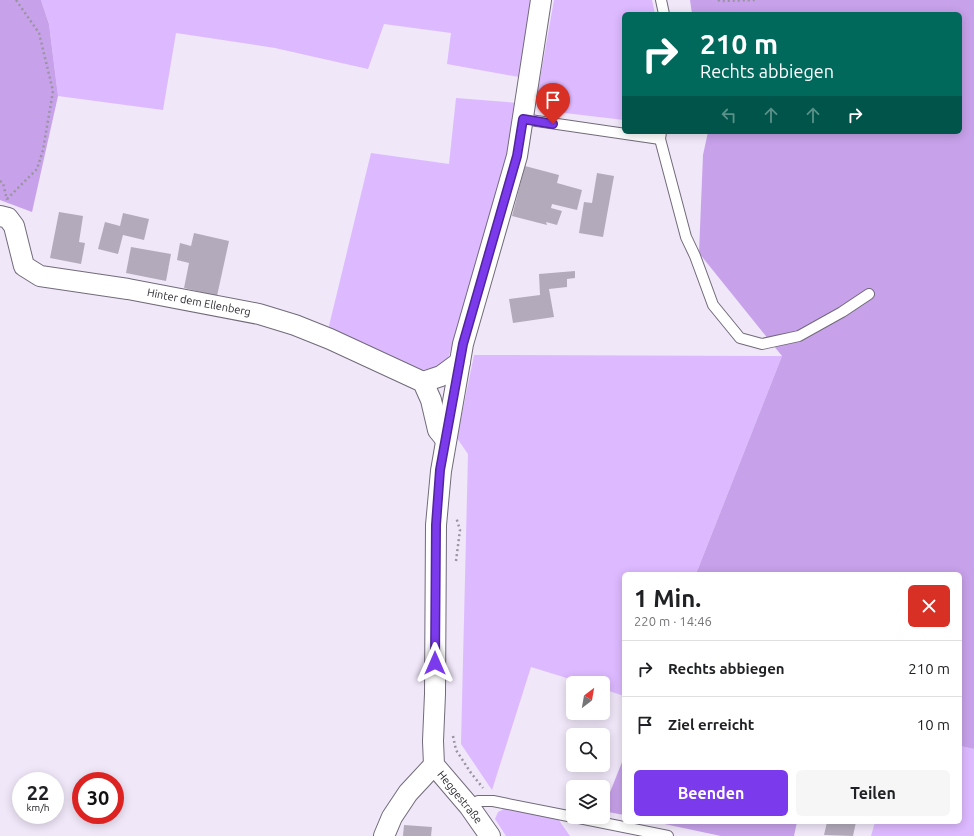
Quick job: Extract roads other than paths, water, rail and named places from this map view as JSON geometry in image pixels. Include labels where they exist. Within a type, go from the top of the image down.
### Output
[{"type":"street","name":"Heggestraße","points":[[490,836],[470,806],[434,765],[436,525],[440,470],[463,344],[517,156],[541,0]]},
{"type":"street","name":"Hinter dem Ellenberg","points":[[3,208],[14,226],[24,266],[40,276],[128,289],[259,314],[295,325],[330,339],[423,382]]},
{"type":"street","points":[[446,440],[438,430],[431,400],[423,382],[441,376],[460,362]]},
{"type":"street","points":[[384,836],[392,817],[408,793],[434,765]]},
{"type":"lane","points":[[661,0],[664,12]]},
{"type":"lane","points":[[523,119],[622,131]]},
{"type":"lane","points":[[644,134],[660,136],[686,237],[695,256],[713,305],[740,338],[762,344],[799,336],[842,312],[869,294]]},
{"type":"lane","points":[[470,806],[478,800],[493,801],[566,816]]},
{"type":"lane","points":[[608,824],[668,836]]}]
